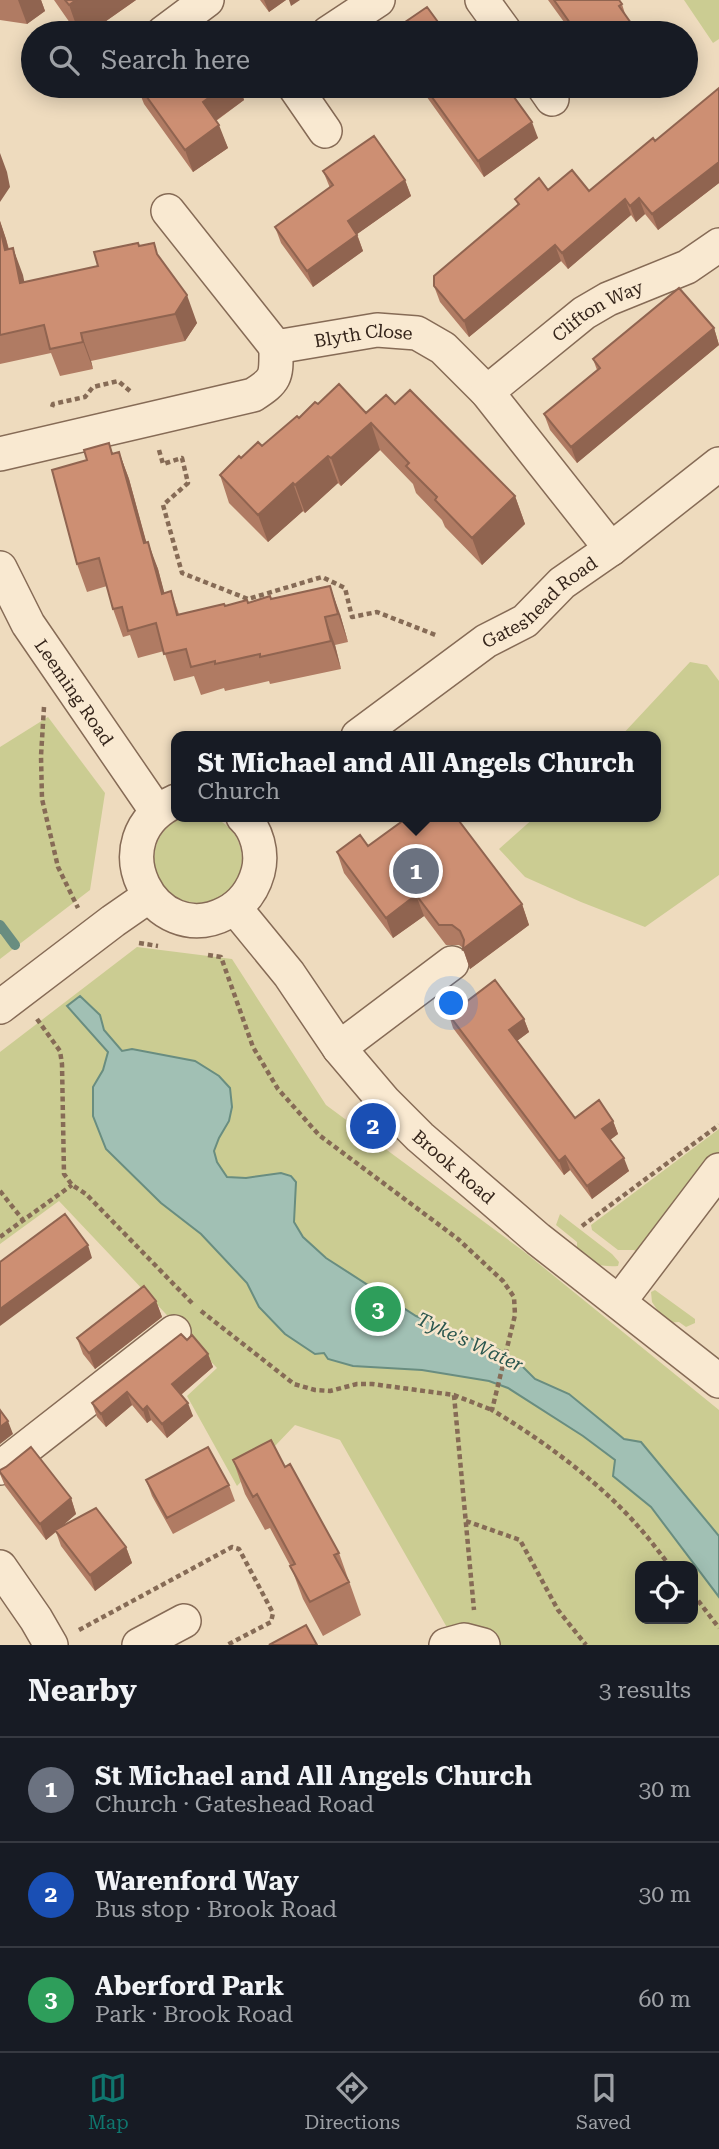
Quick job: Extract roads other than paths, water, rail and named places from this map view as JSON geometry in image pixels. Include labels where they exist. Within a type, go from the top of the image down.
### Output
[{"type":"street","points":[[179,21],[206,0]]},
{"type":"street","points":[[346,21],[378,0]]},
{"type":"street","points":[[482,0],[497,21]]},
{"type":"street","points":[[302,98],[325,131]]},
{"type":"street","points":[[0,454],[253,396],[271,384],[276,369],[276,346],[168,211]]},
{"type":"street","name":"Clifton Way","points":[[486,392],[584,313],[608,299],[687,267],[719,245]]},
{"type":"street","name":"Blyth Close","points":[[276,346],[377,330],[417,333],[443,348],[486,392],[611,549]]},
{"type":"street","name":"Gateshead Road","points":[[365,731],[486,641],[525,621],[562,583],[611,549],[719,464]]},
{"type":"street","name":"Leeming Road","points":[[0,568],[28,624],[167,806]]},
{"type":"street","points":[[167,806],[145,826],[138,843],[136,862],[140,881],[149,896],[163,909],[180,918],[199,920],[218,916],[234,908],[246,896],[255,882],[259,867],[257,842],[249,822]]},
{"type":"street","points":[[0,1007],[149,896]]},
{"type":"street","name":"Brook Road","points":[[234,908],[289,974],[339,1048],[384,1101],[420,1137],[538,1239],[719,1381]]},
{"type":"street","points":[[339,1048],[452,963]]},
{"type":"street","points":[[619,1302],[719,1170]]},
{"type":"street","points":[[0,1468],[174,1332]]},
{"type":"street","points":[[0,1567],[51,1645]]},
{"type":"street","points":[[139,1645],[184,1621]]},
{"type":"water","points":[[80,996],[100,1015],[104,1030],[122,1051],[132,1049],[195,1061],[219,1076],[230,1088],[232,1107],[229,1121],[214,1151],[217,1162],[227,1177],[246,1178],[281,1173],[291,1176],[296,1182],[294,1222],[303,1237],[326,1258],[416,1316],[499,1350],[516,1360],[535,1379],[569,1394],[624,1439],[641,1442],[719,1536],[719,1597],[698,1569],[698,1561],[692,1561],[651,1507],[613,1476],[615,1460],[508,1388],[489,1381],[422,1370],[353,1366],[328,1359],[324,1353],[315,1354],[285,1334],[259,1307],[247,1283],[201,1234],[161,1203],[106,1149],[93,1116],[93,1087],[103,1070],[108,1052],[67,1006]]},
{"type":"waterway","name":"Tyke's Water","points":[[0,925],[15,945]]},
{"type":"place","name":"St Michael and All Angels Church","points":[[416,871]]},
{"type":"place","name":"Warenford Way","points":[[373,1126]]},
{"type":"place","name":"Aberford Park","points":[[378,1309]]}]
